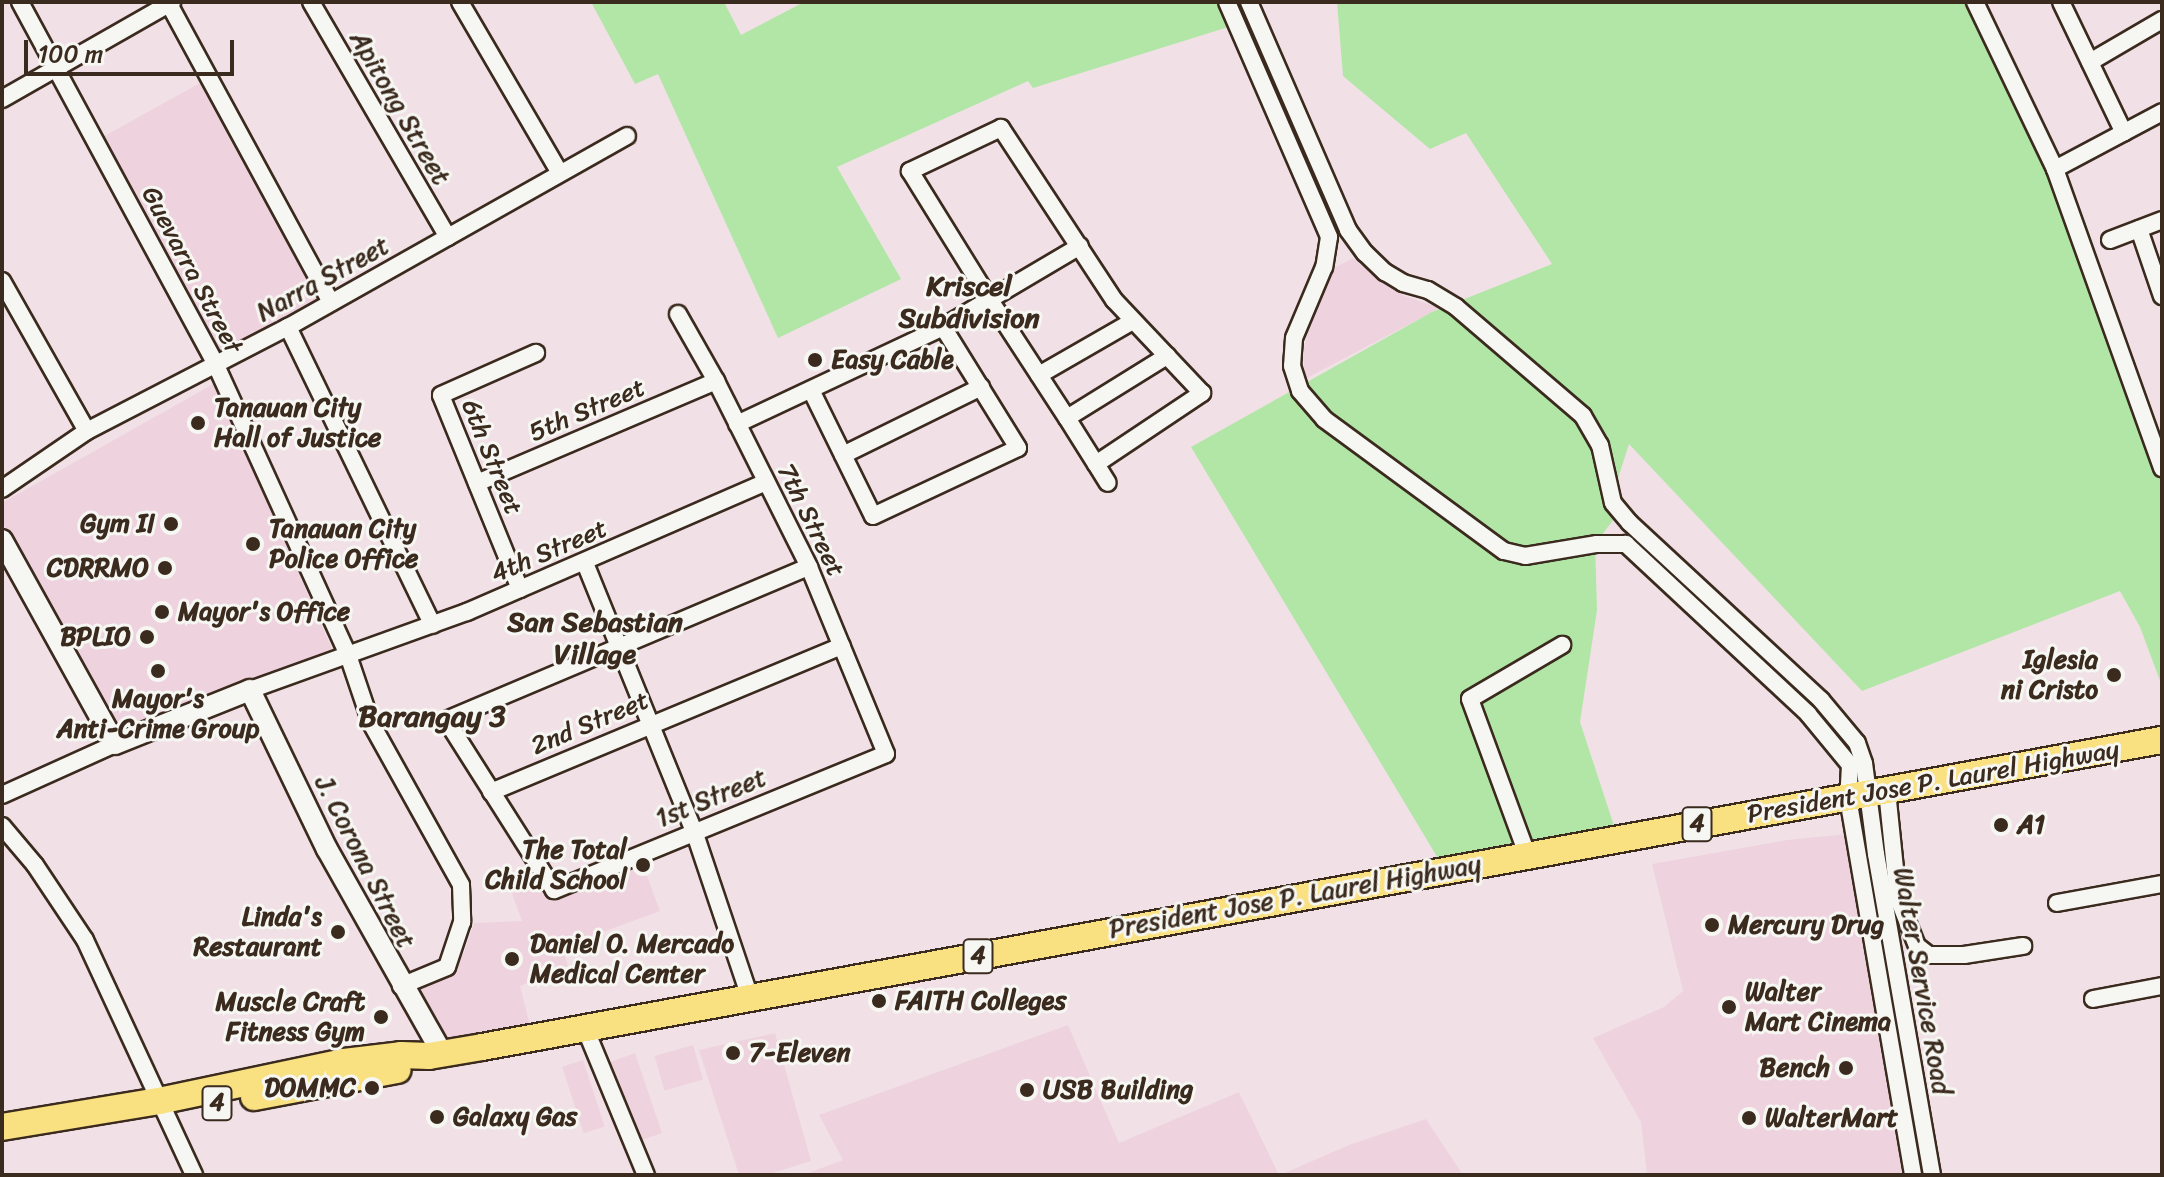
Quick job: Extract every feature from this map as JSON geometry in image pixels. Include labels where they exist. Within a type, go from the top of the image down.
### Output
[{"type":"highway","name":"President Jose P. Laurel Highway","points":[[2,1139],[162,1106],[344,1062],[409,1054],[435,1055],[2162,740]]},
{"type":"highway","name":"President Jose P. Laurel Highway","points":[[2,1127],[162,1106]]},
{"type":"street","name":"Guevarra Street","points":[[20,2],[215,363],[348,655],[371,723],[461,885],[462,922],[447,967],[401,986]]},
{"type":"street","name":"Apitong Street","points":[[311,2],[448,237]]},
{"type":"street","points":[[460,2],[560,173]]},
{"type":"street","points":[[1227,2],[1329,237],[1324,267],[1294,338],[1292,366],[1300,391],[1324,419],[1504,551],[1525,556],[1597,544],[1626,544],[1808,714],[1850,765],[1867,794]]},
{"type":"street","points":[[1249,2],[1348,230],[1385,272],[1403,283],[1428,290],[1456,307],[1583,416],[1600,445],[1613,503],[1837,718],[1857,743],[1864,763],[1867,794],[1898,898],[1917,946],[1929,955],[2023,946]]},
{"type":"street","points":[[1975,2],[2055,169],[2154,425],[2162,468]]},
{"type":"street","points":[[2061,2],[2124,133]]},
{"type":"street","points":[[2,99],[170,3],[331,302]]},
{"type":"street","points":[[2090,62],[2162,20]]},
{"type":"street","points":[[2055,169],[2162,112]]},
{"type":"street","points":[[1096,464],[1202,393],[1131,322],[1001,128],[910,171],[1108,483]]},
{"type":"street","name":"Narra Street","points":[[2,489],[87,431],[288,327],[627,136]]},
{"type":"street","points":[[2110,240],[2162,220]]},
{"type":"street","points":[[2139,229],[2162,296]]},
{"type":"street","points":[[1329,237],[1348,230]]},
{"type":"street","points":[[737,424],[943,327],[1080,246]]},
{"type":"street","points":[[2,281],[87,431]]},
{"type":"street","name":"7th Street","points":[[678,314],[716,381],[809,567],[886,754]]},
{"type":"street","points":[[1039,375],[1131,322]]},
{"type":"street","points":[[288,327],[433,625]]},
{"type":"street","points":[[811,390],[873,516],[1018,448],[943,327]]},
{"type":"street","name":"6th Street","points":[[520,589],[441,395],[536,353]]},
{"type":"street","points":[[1067,418],[1167,356]]},
{"type":"street","name":"5th Street","points":[[477,483],[716,381]]},
{"type":"street","points":[[843,455],[981,387]]},
{"type":"street","name":"4th Street","points":[[250,690],[433,625],[585,563],[766,482]]},
{"type":"street","points":[[1626,544],[1638,530]]},
{"type":"street","points":[[2,540],[115,744]]},
{"type":"street","points":[[585,563],[694,831],[750,997]]},
{"type":"street","points":[[491,792],[446,720],[809,567]]},
{"type":"street","points":[[1527,854],[1470,699],[1562,645]]},
{"type":"street","name":"2nd Street","points":[[491,792],[649,723],[842,646]]},
{"type":"street","points":[[2,795],[115,744],[250,690]]},
{"type":"street","name":"J. Corona Street","points":[[250,690],[327,849],[435,1055]]},
{"type":"street","name":"1st Street","points":[[491,792],[554,890],[886,754]]},
{"type":"street","name":"Walter Service Road","points":[[1867,794],[1854,827],[1913,1175]]},
{"type":"street","name":"Walter Service Road","points":[[1867,794],[1932,1175]]},
{"type":"street","points":[[2,826],[35,865],[85,940],[194,1175]]},
{"type":"street","points":[[2057,903],[2162,884]]},
{"type":"street","points":[[2093,999],[2162,986]]},
{"type":"street","points":[[585,1028],[645,1175]]},
{"type":"shaded area","points":[[209,78],[333,301],[218,365],[94,142]]},
{"type":"shaded area","points":[[1353,258],[1402,295],[1440,308],[1305,379],[1303,351],[1315,306],[1336,267]]},
{"type":"shaded area","points":[[215,383],[332,649],[118,730],[2,522],[2,503]]},
{"type":"shaded area","name":"WalterMart","points":[[1876,831],[1936,1175],[1647,1175],[1641,1122],[1593,1038],[1664,1007],[1683,991],[1652,864],[1787,840]]},
{"type":"shaded area","name":"Daniel O. Mercado Medical Center","points":[[643,865],[660,911],[562,947],[568,966],[520,986],[532,1033],[449,1047],[420,989],[453,967],[464,953],[474,923],[522,921],[512,894],[539,878],[552,896]]},
{"type":"shaded area","points":[[1068,1025],[1119,1143],[1239,1092],[1279,1175],[803,1175],[843,1160],[819,1115]]},
{"type":"shaded area","points":[[775,1033],[811,1161],[773,1173],[739,1175],[699,1050]]},
{"type":"shaded area","points":[[693,1045],[703,1080],[664,1091],[655,1056]]},
{"type":"shaded area","points":[[635,1053],[662,1133],[639,1141],[622,1090],[615,1092],[605,1064]]},
{"type":"shaded area","points":[[583,1060],[605,1127],[584,1133],[562,1067]]},
{"type":"shaded area","points":[[1426,1119],[1463,1175],[1280,1175],[1349,1145]]},
{"type":"green space","points":[[591,2],[724,2],[741,35],[804,2],[1228,2],[1238,24],[1033,88],[1028,81],[837,167],[901,279],[778,338],[658,74],[635,84]]},
{"type":"green space","points":[[1337,2],[1986,2],[2085,221],[2162,445],[2162,686],[2140,627],[2120,591],[1862,691],[1629,444],[1612,497],[1620,511],[1595,544],[1597,610],[1580,722],[1618,838],[1445,870],[1191,447],[1432,312],[1552,264],[1466,133],[1430,149],[1343,76]]},
{"type":"place","name":"Easy Cable","points":[[815,360]]},
{"type":"place","name":"Tanauan City Hall of Justice","points":[[198,423]]},
{"type":"place","name":"Gym II","points":[[171,524]]},
{"type":"place","name":"Tanauan City Police Office","points":[[253,544]]},
{"type":"place","name":"CDRRMO","points":[[165,568]]},
{"type":"place","name":"Mayor's Office","points":[[162,612]]},
{"type":"place","name":"BPLIO","points":[[147,637]]},
{"type":"place","name":"Mayor's Anti-Crime Group","points":[[158,671]]},
{"type":"place","name":"Iglesia ni Cristo","points":[[2114,675]]},
{"type":"place","name":"A1","points":[[2001,825]]},
{"type":"place","name":"The Total Child School","points":[[643,865]]},
{"type":"place","name":"Mercury Drug","points":[[1712,925]]},
{"type":"place","name":"Linda's Restaurant","points":[[338,932]]},
{"type":"place","name":"Daniel O. Mercado Medical Center","points":[[512,959]]},
{"type":"place","name":"FAITH Colleges","points":[[879,1001]]},
{"type":"place","name":"Walter Mart Cinema","points":[[1729,1007]]},
{"type":"place","name":"Muscle Craft Fitness Gym","points":[[381,1017]]},
{"type":"place","name":"7-Eleven","points":[[733,1053]]},
{"type":"place","name":"Bench","points":[[1846,1068]]},
{"type":"place","name":"DOMMC","points":[[372,1088]]},
{"type":"place","name":"USB Building","points":[[1027,1090]]},
{"type":"place","name":"Galaxy Gas","points":[[437,1117]]},
{"type":"place","name":"WalterMart","points":[[1749,1118]]},
{"type":"district","name":"Kriscel Subdivision","points":[[969,302]]},
{"type":"district","name":"San Sebastian Village","points":[[595,638]]},
{"type":"district","name":"Barangay 3","points":[[432,716]]}]
